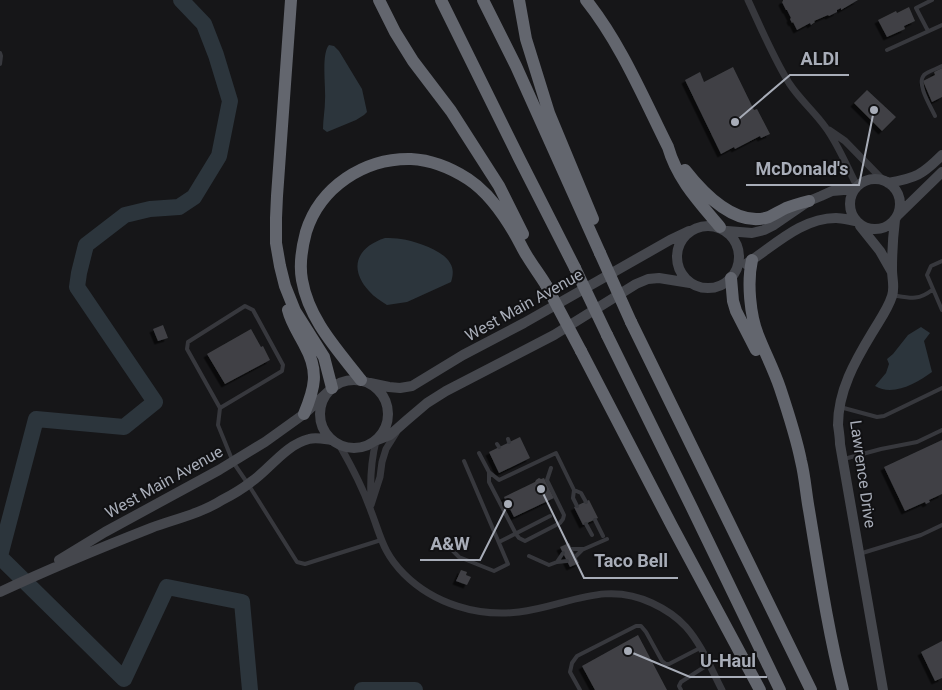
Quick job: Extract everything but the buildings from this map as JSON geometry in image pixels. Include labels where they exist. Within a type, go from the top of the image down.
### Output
[{"type":"highway","points":[[291,0],[276,218],[276,243],[285,286],[294,311],[324,357],[330,389]]},
{"type":"highway","points":[[379,0],[395,32],[413,60],[450,111],[499,186],[531,249],[546,284],[760,690]]},
{"type":"highway","points":[[441,0],[575,268],[780,690]]},
{"type":"highway","points":[[483,0],[516,66],[631,322],[811,690]]},
{"type":"highway","points":[[519,0],[526,39],[537,77],[549,113],[592,214],[600,253]]},
{"type":"highway","points":[[586,0],[612,36],[668,147],[672,162],[680,177],[723,229]]},
{"type":"highway","points":[[668,147],[695,183],[717,203],[744,218],[768,217],[788,207],[809,201]]},
{"type":"highway","points":[[365,382],[332,343],[313,315],[307,301],[300,262],[310,221],[322,200],[339,183],[356,172],[376,163],[411,159],[447,167],[469,179],[498,208],[546,284]]},
{"type":"highway","points":[[752,260],[749,285],[757,334],[780,388],[802,464],[827,620],[843,690]]},
{"type":"highway","points":[[733,275],[733,301],[736,311],[776,390],[783,400]]},
{"type":"highway","points":[[285,286],[288,312],[306,347],[314,369],[312,396],[304,414]]},
{"type":"main road","points":[[942,155],[930,167],[909,179],[886,182],[872,179],[862,183],[852,194],[850,205],[852,216],[864,228],[875,230],[886,227],[942,172]]},
{"type":"main road","points":[[886,182],[896,190],[900,200],[900,210],[896,218]]},
{"type":"main road","points":[[690,283],[678,267],[676,257],[682,239],[698,226],[709,225],[752,233],[774,225],[809,201],[832,191],[856,188]]},
{"type":"main road","points":[[377,440],[384,431],[388,420],[388,409],[385,399],[379,390],[365,382],[351,380],[341,382],[330,389],[323,400],[320,410],[320,422],[324,432],[336,443],[349,448],[358,449],[368,446],[390,435],[427,403],[446,391],[554,335],[636,284],[648,279],[660,278],[690,283],[698,287],[716,287],[724,284],[752,260],[785,236],[811,224],[836,218],[858,223]]},
{"type":"main road","name":"Lawrence Drive","points":[[883,690],[838,425],[844,388],[851,370],[862,348],[883,315],[892,295],[894,284],[892,272],[893,236],[896,218]]},
{"type":"main road","name":"Lawrence Drive","points":[[858,223],[880,251],[892,272]]},
{"type":"main road","points":[[723,229],[734,238],[740,255],[739,264],[733,275]]},
{"type":"main road","name":"West Main Avenue","points":[[365,382],[394,387],[412,386],[463,355],[524,323],[670,240],[689,232]]},
{"type":"main road","name":"West Main Avenue","points":[[32,577],[105,532],[265,442],[304,414],[330,389]]},
{"type":"main road","name":"West Main Avenue","points":[[1,592],[32,577],[159,525],[195,514],[248,484],[283,453],[306,440],[314,438],[336,443]]},
{"type":"street","points":[[748,0],[788,82],[826,128],[842,154],[856,188]]},
{"type":"street","points":[[826,128],[845,141],[886,182]]},
{"type":"street","points":[[372,508],[386,449],[400,427]]},
{"type":"street","points":[[372,508],[370,474],[377,440]]},
{"type":"street","points":[[336,443],[353,468],[372,508],[381,540],[390,558],[414,583],[431,594],[456,606],[496,613],[533,609],[592,595],[610,593],[628,595],[645,600],[657,605],[686,627],[700,648],[722,690]]},
{"type":"lane","points":[[928,31],[916,8],[932,0]]},
{"type":"lane","points":[[887,50],[942,25]]},
{"type":"lane","points":[[0,53],[0,64]]},
{"type":"lane","points":[[935,116],[922,88],[921,81],[924,75],[942,66]]},
{"type":"lane","points":[[942,261],[931,266],[927,275],[942,310]]},
{"type":"lane","points":[[892,295],[916,298],[924,296],[932,290]]},
{"type":"lane","points":[[220,408],[282,371],[283,365],[253,310],[245,306],[188,342],[187,350],[220,408],[218,425],[232,462],[298,562],[305,564],[381,540]]},
{"type":"lane","points":[[840,407],[876,417],[884,416],[942,388]]},
{"type":"lane","points":[[843,459],[917,442],[942,430]]},
{"type":"lane","points":[[479,453],[489,472],[499,480],[556,453],[574,490],[573,498],[577,506]]},
{"type":"lane","points":[[445,544],[459,557],[494,571],[508,564],[464,461]]},
{"type":"lane","points":[[519,463],[522,469]]},
{"type":"lane","points":[[508,468],[511,474]]},
{"type":"lane","points":[[489,472],[489,482],[516,534],[525,541],[560,523],[563,519],[564,515],[547,480],[551,468]]},
{"type":"lane","points":[[574,490],[581,493],[586,502]]},
{"type":"lane","points":[[499,542],[550,516]]},
{"type":"lane","points":[[576,556],[584,549],[605,538],[595,520]]},
{"type":"lane","points":[[586,524],[592,535]]},
{"type":"lane","points":[[859,554],[921,535],[942,525]]},
{"type":"lane","points":[[572,549],[584,549]]},
{"type":"lane","points":[[557,562],[563,553]]},
{"type":"lane","points":[[529,556],[549,564],[567,560]]},
{"type":"lane","points":[[580,690],[570,672],[574,658],[636,626],[641,626],[646,632],[666,664],[700,648]]},
{"type":"lane","points":[[681,690],[678,686],[681,682],[709,664]]},
{"type":"shaded area","points":[[329,45],[334,46],[339,51],[362,89],[367,112],[356,120],[327,132],[323,129],[324,63]]},
{"type":"shaded area","points":[[385,238],[414,242],[441,254],[450,263],[452,268],[451,282],[407,302],[387,305],[371,293],[363,282],[357,266],[362,253],[368,247]]},
{"type":"shaded area","points":[[921,327],[930,333],[924,341],[932,372],[912,384],[897,389],[889,390],[875,386],[886,373],[889,364],[887,359],[908,335]]},
{"type":"waterway","points":[[0,556],[36,419],[124,427],[155,402],[77,287],[86,245],[125,215],[150,209],[179,207],[194,197],[219,156],[230,101],[204,24],[181,0]]},
{"type":"waterway","points":[[0,557],[124,679],[167,587],[242,602],[250,690]]},
{"type":"waterway","points":[[362,690],[415,690]]},
{"type":"place","name":"McDonald's","points":[[874,110]]},
{"type":"place","name":"ALDI","points":[[735,122]]},
{"type":"place","name":"Taco Bell","points":[[541,489]]},
{"type":"place","name":"A&W","points":[[508,504]]},
{"type":"place","name":"U-Haul","points":[[628,651]]}]
